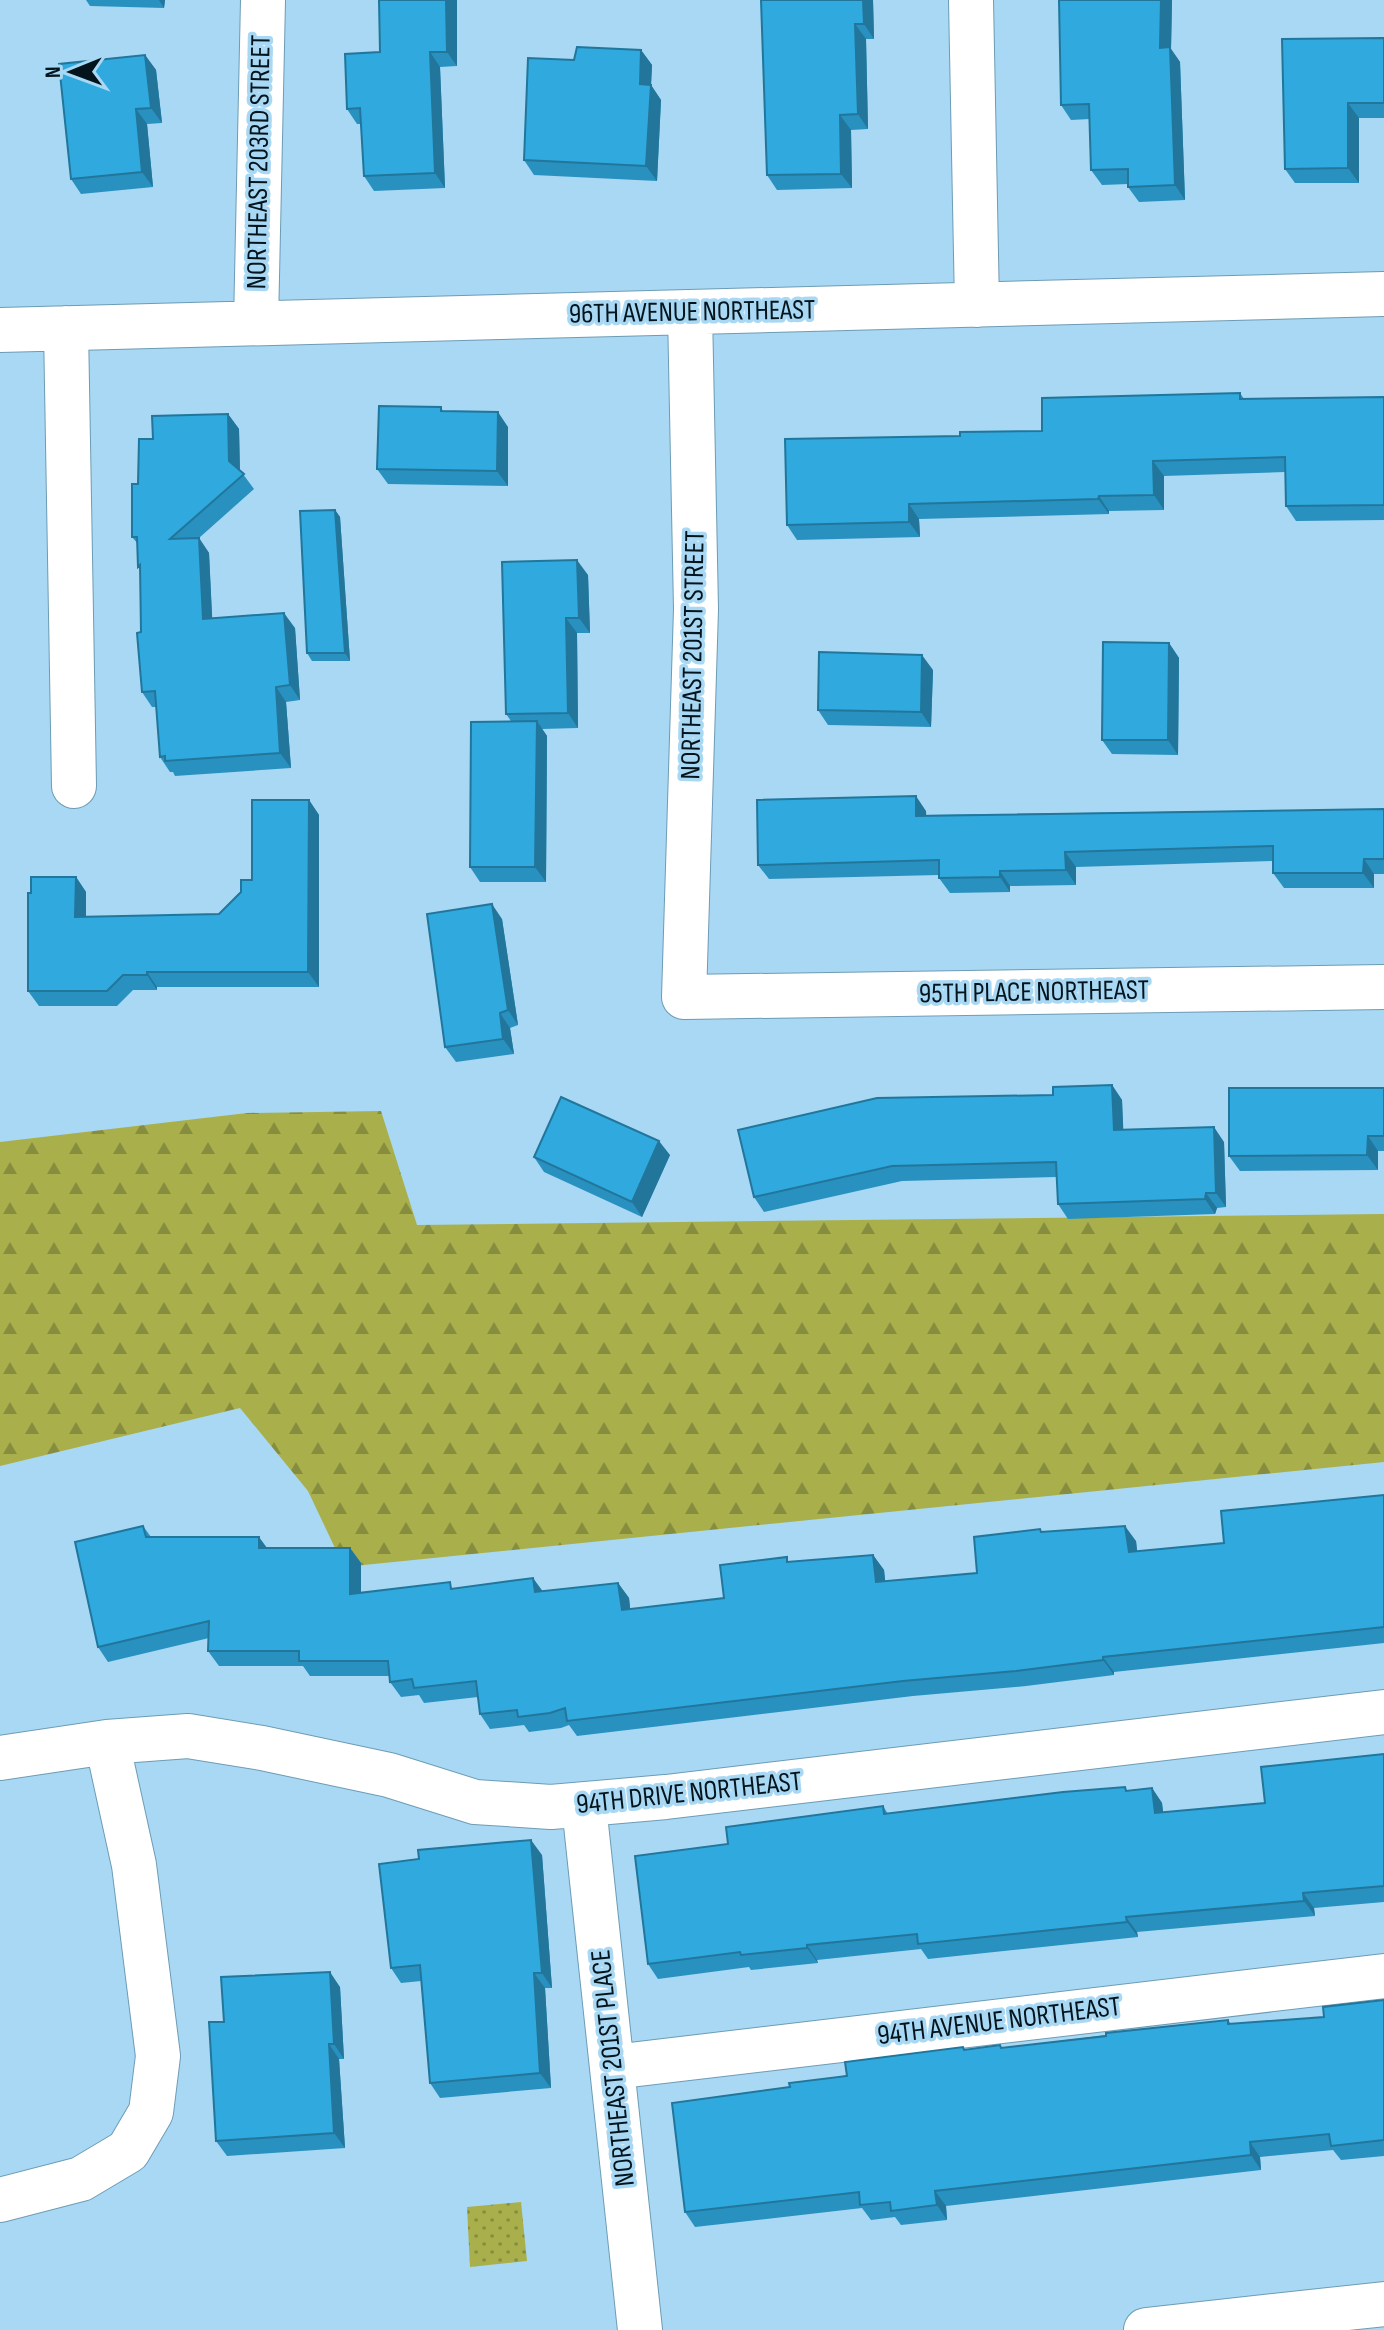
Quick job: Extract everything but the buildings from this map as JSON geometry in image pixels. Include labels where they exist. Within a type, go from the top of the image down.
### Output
[{"type":"street","name":"NORTHEAST 203RD STREET","points":[[256,323],[263,0]]},
{"type":"street","points":[[971,0],[977,305]]},
{"type":"street","name":"96TH AVENUE NORTHEAST","points":[[0,330],[1384,294]]},
{"type":"street","name":"NORTHEAST 201ST STREET","points":[[684,997],[696,609],[690,312]]},
{"type":"street","points":[[66,328],[74,786]]},
{"type":"street","name":"95TH PLACE NORTHEAST","points":[[684,997],[1384,987]]},
{"type":"street","name":"94TH DRIVE NORTHEAST","points":[[0,1758],[107,1742],[188,1736],[389,1775],[475,1802],[516,1806],[584,1806],[1384,1712]]},
{"type":"street","points":[[0,2200],[81,2179],[128,2151],[151,2112],[158,2056],[134,1865],[107,1742]]},
{"type":"street","name":"NORTHEAST 201ST PLACE","points":[[584,1806],[640,2330]]},
{"type":"street","name":"94TH AVENUE NORTHEAST","points":[[613,2067],[1384,1976]]},
{"type":"street","points":[[1146,2330],[1384,2304]]},
{"type":"green space","points":[[381,1111],[417,1225],[1384,1214],[1384,1462],[344,1567],[308,1491],[240,1408],[0,1466],[0,1142],[247,1113]]},
{"type":"green space","points":[[521,2202],[527,2261],[470,2267],[467,2207]]}]
